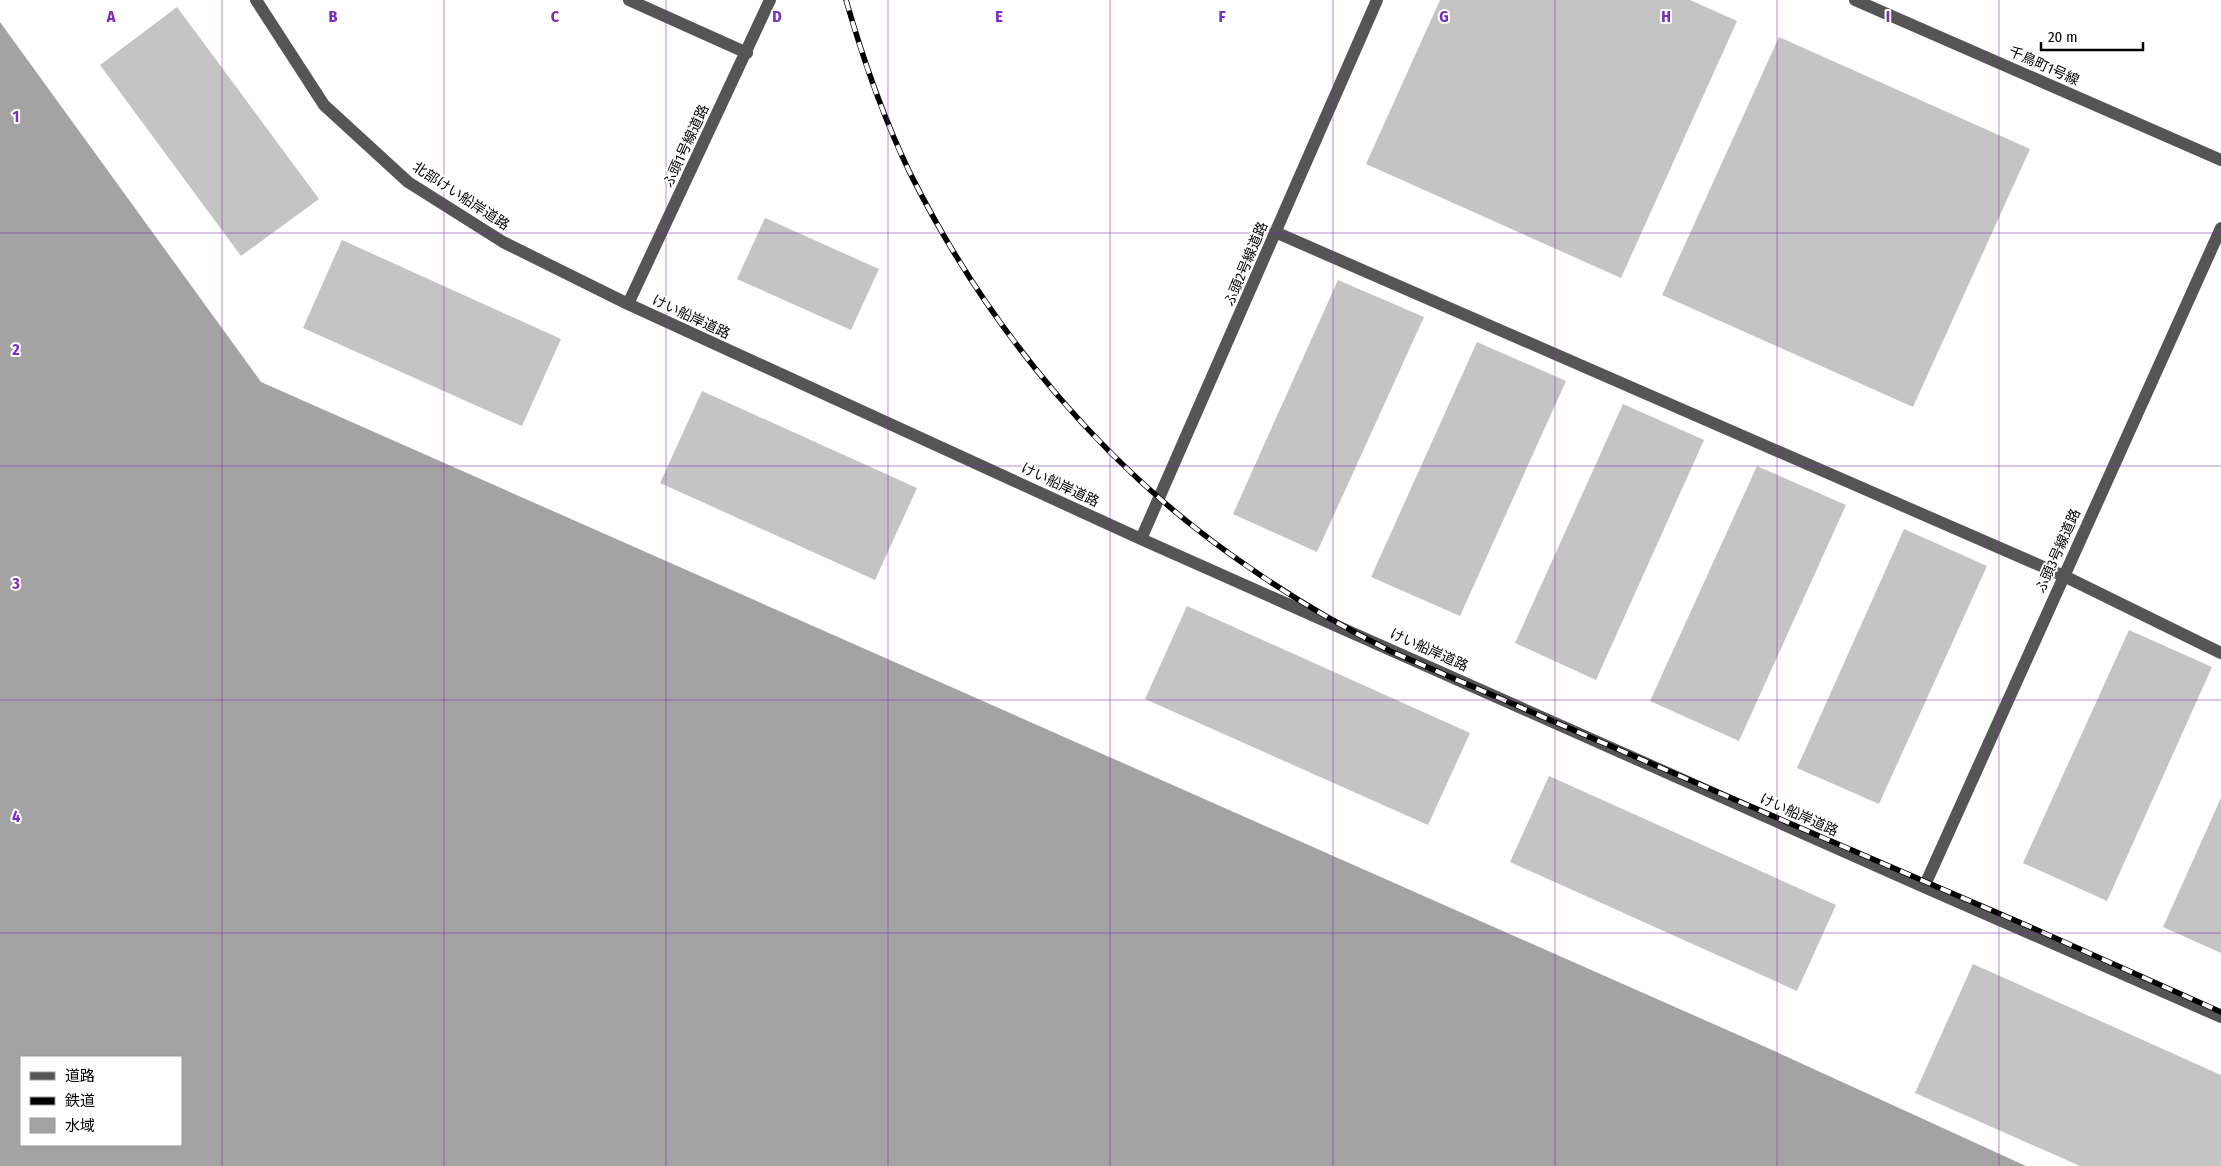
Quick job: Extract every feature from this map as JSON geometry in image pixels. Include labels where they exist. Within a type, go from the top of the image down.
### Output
[{"type":"street","name":"北部けい船岸道路","points":[[256,0],[324,105],[408,182],[503,242],[628,304]]},
{"type":"street","points":[[629,0],[747,53]]},
{"type":"street","name":"ふ頭1号線道路","points":[[628,304],[747,53],[770,0]]},
{"type":"street","name":"ふ頭2号線道路","points":[[1141,539],[1377,0]]},
{"type":"street","name":"千鳥町1号線","points":[[1855,0],[2221,160]]},
{"type":"street","name":"ふ頭3号線道路","points":[[1924,888],[2221,228]]},
{"type":"street","points":[[1275,232],[2064,576],[2221,653]]},
{"type":"street","name":"けい船岸道路","points":[[628,304],[1141,539],[1924,888],[2221,1017]]},
{"type":"water","points":[[0,22],[261,382],[1770,1049],[2026,1166],[0,1166]]},
{"type":"building","points":[[1440,0],[1690,0],[1737,21],[1621,278],[1366,164]]},
{"type":"building","points":[[177,7],[319,199],[241,256],[100,65]]},
{"type":"building","points":[[1779,37],[2030,149],[1913,407],[1662,295]]},
{"type":"building","points":[[765,218],[879,269],[851,330],[737,279]]},
{"type":"building","points":[[342,240],[561,339],[522,426],[303,328]]},
{"type":"building","points":[[1338,280],[1424,317],[1317,552],[1233,514]]},
{"type":"building","points":[[1477,342],[1566,381],[1460,616],[1371,577]]},
{"type":"building","points":[[702,391],[917,488],[875,580],[660,483]]},
{"type":"building","points":[[1623,404],[1704,440],[1596,680],[1515,643]]},
{"type":"building","points":[[1757,466],[1846,505],[1739,741],[1650,701]]},
{"type":"building","points":[[1904,529],[1987,566],[1879,804],[1797,768]]},
{"type":"building","points":[[1187,606],[1470,733],[1428,825],[1145,699]]},
{"type":"building","points":[[2129,630],[2212,667],[2107,901],[2023,863]]},
{"type":"building","points":[[1549,776],[1836,905],[1797,991],[1510,862]]},
{"type":"building","points":[[2221,798],[2221,953],[2163,927]]},
{"type":"building","points":[[1973,964],[2221,1075],[2221,1166],[2080,1166],[1915,1093]]},
{"type":"railway","points":[[846,0],[874,88],[900,152],[941,231],[976,287],[1014,341],[1055,392],[1099,441],[1147,487],[1197,529],[1284,591],[1390,651],[2035,929],[2221,1012]]}]
